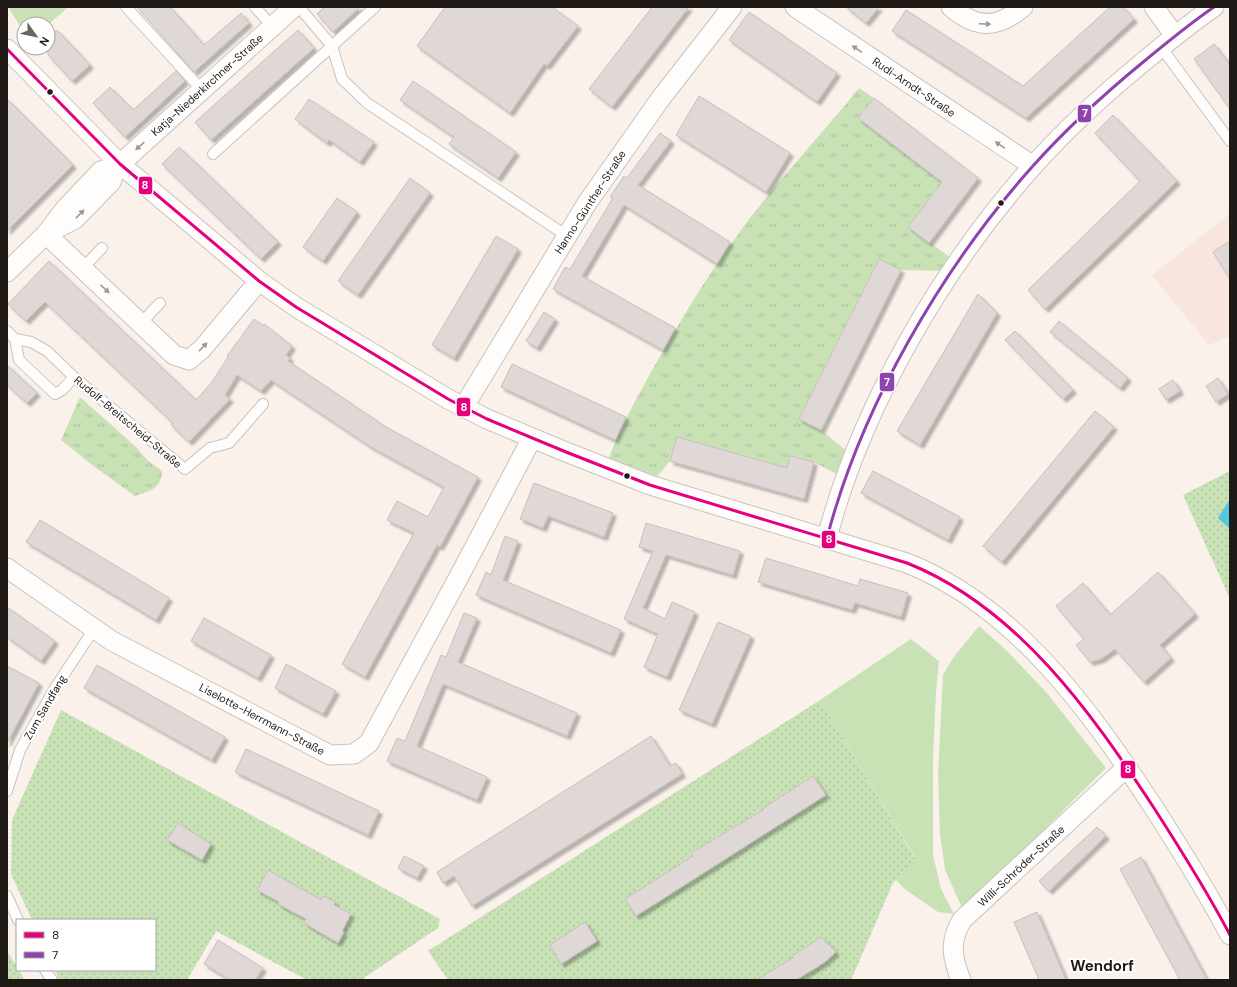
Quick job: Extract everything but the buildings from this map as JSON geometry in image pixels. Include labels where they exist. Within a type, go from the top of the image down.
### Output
[{"type":"street","name":"Katja-Niederkirchner-Straße","points":[[118,166],[294,7]]},
{"type":"street","name":"Hanno-Günther-Straße","points":[[463,408],[587,203],[631,139],[732,7]]},
{"type":"street","name":"Rudi-Arndt-Straße","points":[[795,7],[1033,166]]},
{"type":"street","points":[[950,7],[960,15],[978,23],[995,24],[1011,17],[1023,7]]},
{"type":"street","points":[[1154,7],[1168,42]]},
{"type":"street","points":[[826,538],[833,512],[866,427],[905,348],[958,263],[1033,166],[1092,106],[1168,42],[1214,7]]},
{"type":"street","points":[[7,49],[118,166],[259,281],[296,307],[463,408],[605,468],[680,495],[914,565],[933,573],[973,598],[1011,629],[1060,680],[1127,767],[1196,874],[1230,935]]},
{"type":"street","points":[[7,272],[46,234],[75,219],[111,182],[118,166]]},
{"type":"street","points":[[46,234],[174,355],[189,360],[202,349],[259,281]]},
{"type":"street","name":"Liselotte-Herrmann-Straße","points":[[7,568],[112,641],[330,755],[354,754],[369,743],[532,438]]},
{"type":"street","name":"Willi-Schröder-Straße","points":[[961,980],[953,961],[955,932],[962,920],[1127,767]]},
{"type":"lane","points":[[126,7],[202,90]]},
{"type":"lane","points":[[255,7],[272,26]]},
{"type":"lane","points":[[299,7],[332,46],[342,79],[366,103],[567,236]]},
{"type":"lane","points":[[213,154],[375,7]]},
{"type":"lane","points":[[1168,42],[1230,141]]},
{"type":"lane","points":[[83,268],[102,248]]},
{"type":"lane","points":[[141,323],[160,303]]},
{"type":"lane","points":[[7,331],[15,339],[19,360],[54,394],[62,390],[74,377]]},
{"type":"lane","name":"Rudolf-Breitscheid-Straße","points":[[15,339],[32,342],[48,352],[74,377],[185,469],[210,448],[229,443],[263,404]]},
{"type":"lane","name":"Zum Sandfang","points":[[7,790],[20,750],[55,688],[94,629]]},
{"type":"lane","points":[[7,896],[18,919]]},
{"type":"lane","points":[[47,971],[52,980]]},
{"type":"shaded area","points":[[1230,214],[1230,336],[1209,345],[1152,275]]},
{"type":"green space","points":[[8,7],[68,7],[56,18],[56,16],[16,16],[16,20]]},
{"type":"green space","points":[[859,88],[874,98],[858,118],[942,182],[908,227],[958,263],[952,271],[901,270],[879,259],[799,419],[821,430],[854,457],[846,479],[814,462],[791,456],[787,468],[677,437],[670,461],[650,485],[605,468],[629,412],[643,386],[667,344],[715,267],[765,199]]},
{"type":"green space","points":[[80,397],[136,447],[147,460],[162,471],[157,486],[150,491],[135,496],[96,468],[61,440]]},
{"type":"green space","points":[[1230,471],[1230,599],[1183,495]]},
{"type":"green space","points":[[979,626],[1006,650],[1047,693],[1106,768],[963,910],[945,870],[940,834],[938,774],[943,675],[953,658]]},
{"type":"green space","points":[[911,639],[939,661],[933,759],[933,855],[941,889],[954,914],[938,912],[906,890],[896,880],[915,857],[820,700]]},
{"type":"green space","points":[[820,700],[915,858],[893,883],[851,980],[448,980],[428,951]]},
{"type":"green space","points":[[61,710],[440,919],[438,928],[361,980],[307,980],[216,931],[187,980],[59,980],[55,971],[156,971],[156,919],[32,919],[11,874],[12,820]]},
{"type":"green space","points":[[7,951],[16,966],[16,971],[19,971],[25,980],[7,980]]},
{"type":"water","points":[[1230,499],[1230,529],[1218,518]]},
{"type":"transit line","name":"7","points":[[827,538],[842,489],[861,439],[883,390],[908,341],[967,249],[1032,167],[1071,126],[1127,75],[1177,34],[1214,7]]},
{"type":"transit line","name":"8","points":[[7,49],[120,164],[259,281],[296,307],[448,399],[487,419],[650,485],[907,563],[947,582],[983,606],[1017,635],[1048,666],[1104,735],[1174,839],[1230,935]]},
{"type":"district","name":"Wendorf","points":[[1102,966]]}]
